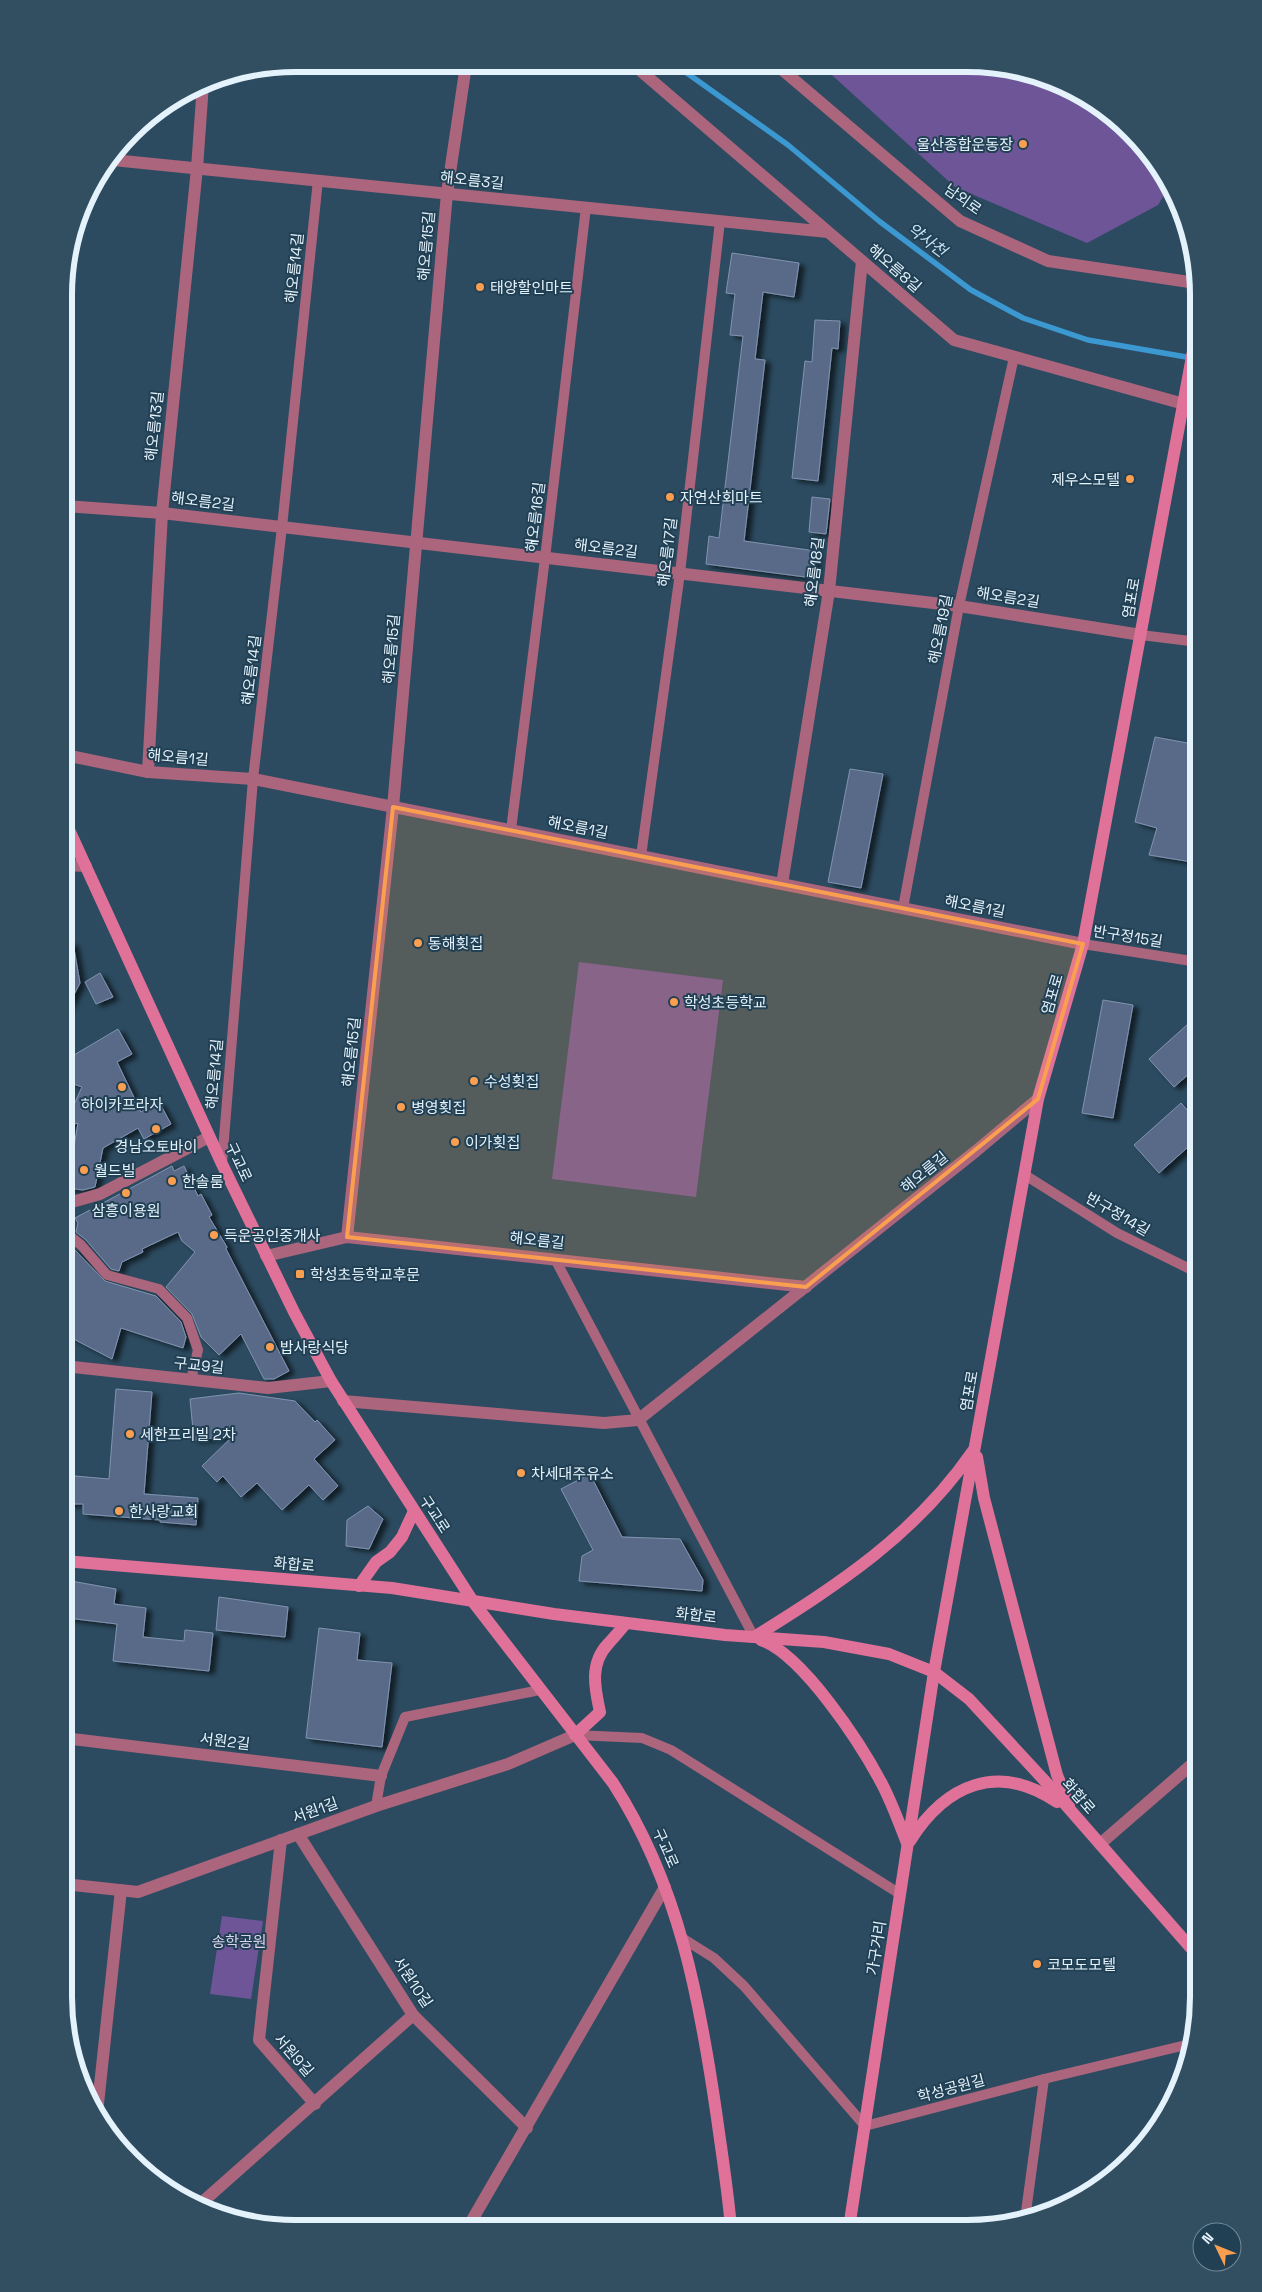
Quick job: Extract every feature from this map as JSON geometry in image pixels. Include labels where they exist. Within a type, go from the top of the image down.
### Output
[{"type":"main road","name":"염포로","points":[[934,1672],[1038,1099],[1083,944],[1190,370]]},
{"type":"main road","name":"구교로","points":[[72,836],[209,1137],[266,1256],[331,1381],[474,1603],[574,1736],[613,1783],[632,1813],[652,1852],[682,1938],[696,1989],[731,2220]]},
{"type":"main road","points":[[754,1637],[836,1586],[894,1540],[952,1480],[976,1447]]},
{"type":"main road","points":[[976,1447],[986,1508],[1058,1775],[1072,1812]]},
{"type":"main road","points":[[359,1586],[376,1562],[390,1552],[402,1537],[414,1510]]},
{"type":"main road","name":"화합로","points":[[72,1562],[392,1588],[474,1603],[626,1623],[754,1637],[824,1642],[888,1654],[934,1672],[969,1699],[1072,1812],[1190,1947]]},
{"type":"main road","points":[[574,1736],[600,1712],[595,1683],[597,1661],[606,1645],[626,1623]]},
{"type":"main road","points":[[754,1637],[771,1644],[789,1658],[807,1676],[840,1719],[881,1782],[896,1813],[908,1845]]},
{"type":"main road","name":"가구거리","points":[[850,2220],[934,1672]]},
{"type":"main road","points":[[908,1845],[927,1817],[940,1804],[956,1794],[989,1782],[1005,1781],[1040,1790],[1072,1812]]},
{"type":"street","name":"해오름15길","points":[[347,1237],[394,807],[447,193],[465,72]]},
{"type":"street","name":"해오름8길","points":[[642,72],[954,340],[1190,404]]},
{"type":"street","name":"남외로","points":[[784,72],[960,221],[1048,261],[1189,282]]},
{"type":"street","name":"해오름13길","points":[[148,772],[162,513],[197,168],[202,94]]},
{"type":"street","name":"해오름3길","points":[[119,160],[828,232]]},
{"type":"street","name":"해오름18길","points":[[782,884],[829,591],[862,261]]},
{"type":"street","name":"해오름2길","points":[[72,507],[162,513],[959,606],[1141,635]]},
{"type":"street","name":"해오름1길","points":[[72,756],[148,772],[253,779],[1083,944]]},
{"type":"street","points":[[72,865],[86,866]]},
{"type":"street","name":"해오름길","points":[[638,1420],[976,1151],[1038,1099]]},
{"type":"street","points":[[72,1202],[100,1194],[209,1137]]},
{"type":"street","name":"해오름길","points":[[266,1256],[347,1237],[555,1258],[806,1287]]},
{"type":"street","name":"구교9길","points":[[72,1367],[268,1388],[331,1381]]},
{"type":"street","points":[[343,1401],[604,1423],[638,1420]]},
{"type":"street","name":"서원1길","points":[[72,1885],[138,1892],[376,1806],[508,1764],[574,1736]]},
{"type":"street","name":"서원2길","points":[[72,1739],[381,1776]]},
{"type":"street","points":[[1100,1844],[1190,1766]]},
{"type":"street","name":"서원10길","points":[[298,1834],[413,2015],[527,2128]]},
{"type":"street","name":"서원9길","points":[[281,1840],[259,2040],[315,2104]]},
{"type":"street","points":[[472,2220],[665,1887]]},
{"type":"street","points":[[98,2100],[121,1890]]},
{"type":"street","points":[[205,2200],[413,2015]]},
{"type":"lane","name":"해오름14길","points":[[222,1164],[253,779],[282,527],[318,180]]},
{"type":"lane","name":"해오름16길","points":[[511,830],[586,207]]},
{"type":"lane","name":"해오름17길","points":[[641,856],[680,573],[720,221]]},
{"type":"lane","name":"해오름19길","points":[[903,908],[959,606],[1014,357]]},
{"type":"lane","points":[[1141,635],[1190,641]]},
{"type":"lane","name":"반구정15길","points":[[1083,944],[1190,961]]},
{"type":"lane","name":"반구정14길","points":[[1025,1175],[1117,1233],[1190,1269]]},
{"type":"lane","points":[[72,1238],[81,1245],[107,1275],[159,1289],[187,1318],[198,1350],[191,1380]]},
{"type":"lane","points":[[555,1258],[638,1420],[754,1637]]},
{"type":"lane","points":[[376,1806],[381,1776],[405,1717],[540,1690]]},
{"type":"lane","points":[[574,1736],[642,1738],[671,1750],[900,1894]]},
{"type":"lane","points":[[682,1938],[714,1958],[744,1986],[865,2126]]},
{"type":"lane","name":"학성공원길","points":[[865,2126],[1044,2079],[1184,2045]]},
{"type":"lane","points":[[1026,2211],[1044,2079]]},
{"type":"highlighted area","points":[[393,807],[1083,944],[1038,1099],[806,1287],[347,1237]]},
{"type":"green space","name":"울산종합운동장","points":[[828,72],[966,72],[995,74],[1038,84],[1078,102],[1113,128],[1143,160],[1165,194],[1158,205],[1087,243],[955,187]]},
{"type":"green space","points":[[579,962],[723,980],[696,1197],[552,1179]]},
{"type":"green space","name":"송학공원","points":[[222,1916],[263,1921],[251,1999],[210,1994]]},
{"type":"building","points":[[732,253],[799,263],[794,297],[763,292],[755,359],[765,360],[744,541],[816,551],[813,578],[706,564],[709,536],[719,538],[743,336],[730,335],[735,294],[726,293]]},
{"type":"building","points":[[815,320],[840,321],[838,349],[832,348],[818,481],[792,478],[805,361],[812,362]]},
{"type":"building","points":[[812,497],[830,499],[826,534],[809,532]]},
{"type":"building","points":[[1155,737],[1190,744],[1190,862],[1149,855],[1157,828],[1135,822]]},
{"type":"building","points":[[850,769],[883,774],[861,888],[828,882]]},
{"type":"building","points":[[72,943],[73,943],[80,983],[72,998]]},
{"type":"building","points":[[100,973],[113,997],[96,1004],[85,982]]},
{"type":"building","points":[[1103,1000],[1133,1005],[1113,1118],[1082,1113]]},
{"type":"building","points":[[1190,1022],[1190,1073],[1174,1087],[1149,1059]]},
{"type":"building","points":[[118,1029],[132,1054],[117,1062],[141,1112],[159,1102],[171,1124],[144,1139],[138,1128],[103,1148],[95,1187],[83,1190],[72,1189],[72,1158],[78,1123],[72,1125],[72,1109],[82,1087],[72,1083],[72,1054],[74,1055]]},
{"type":"building","points":[[1181,1103],[1190,1113],[1190,1145],[1159,1173],[1134,1145]]},
{"type":"building","points":[[172,1166],[174,1171],[184,1166],[198,1196],[201,1194],[212,1215],[209,1217],[227,1247],[226,1249],[289,1371],[274,1379],[264,1379],[241,1334],[219,1355],[201,1337],[192,1314],[166,1287],[195,1252],[182,1241],[178,1232],[142,1249],[143,1252],[122,1262],[119,1271],[111,1269],[86,1240],[76,1232],[78,1223],[75,1218]]},
{"type":"building","points":[[72,1247],[105,1281],[156,1296],[181,1322],[186,1337],[183,1348],[121,1328],[112,1359],[72,1338]]},
{"type":"building","name":"세한프리빌 2차","points":[[116,1389],[152,1392],[144,1494],[198,1498],[196,1525],[83,1514],[83,1504],[72,1504],[72,1476],[109,1479]]},
{"type":"building","points":[[239,1393],[295,1401],[315,1422],[317,1420],[335,1440],[314,1459],[338,1486],[323,1500],[309,1485],[282,1510],[257,1483],[241,1497],[223,1476],[217,1482],[202,1466],[233,1436],[194,1440],[190,1399]]},
{"type":"building","points":[[590,1474],[622,1537],[680,1539],[703,1580],[702,1591],[579,1581],[582,1556],[593,1550],[561,1489]]},
{"type":"building","points":[[368,1506],[383,1519],[369,1549],[346,1546],[347,1520]]},
{"type":"building","points":[[72,1581],[116,1589],[114,1604],[146,1608],[143,1637],[184,1641],[185,1630],[213,1633],[209,1671],[113,1661],[117,1624],[72,1619]]},
{"type":"building","points":[[219,1597],[288,1607],[285,1637],[216,1630]]},
{"type":"building","points":[[319,1628],[360,1633],[357,1660],[392,1663],[382,1747],[306,1738]]},
{"type":"waterway","name":"약사천","points":[[685,72],[788,145],[879,221],[971,290],[1023,318],[1088,340],[1190,358]]},
{"type":"place","name":"울산종합운동장","points":[[1023,144]]},
{"type":"place","name":"태양할인마트","points":[[480,287]]},
{"type":"place","name":"제우스모텔","points":[[1130,479]]},
{"type":"place","name":"자연산회마트","points":[[670,497]]},
{"type":"place","name":"동해횟집","points":[[418,943]]},
{"type":"place","name":"학성초등학교","points":[[674,1002]]},
{"type":"place","name":"수성횟집","points":[[474,1081]]},
{"type":"place","name":"하이카프라자","points":[[122,1087]]},
{"type":"place","name":"병영횟집","points":[[401,1107]]},
{"type":"place","name":"경남오토바이","points":[[156,1129]]},
{"type":"place","name":"이가횟집","points":[[455,1142]]},
{"type":"place","name":"월드빌","points":[[84,1170]]},
{"type":"place","name":"한솔룸","points":[[172,1181]]},
{"type":"place","name":"삼흥이용원","points":[[126,1193]]},
{"type":"place","name":"득운공인중개사","points":[[214,1235]]},
{"type":"place","name":"학성초등학교후문","points":[[300,1274]]},
{"type":"place","name":"밥사랑식당","points":[[270,1347]]},
{"type":"place","name":"세한프리빌 2차","points":[[130,1434]]},
{"type":"place","name":"차세대주유소","points":[[521,1473]]},
{"type":"place","name":"한사랑교회","points":[[119,1511]]},
{"type":"place","name":"코모도모텔","points":[[1037,1964]]}]
